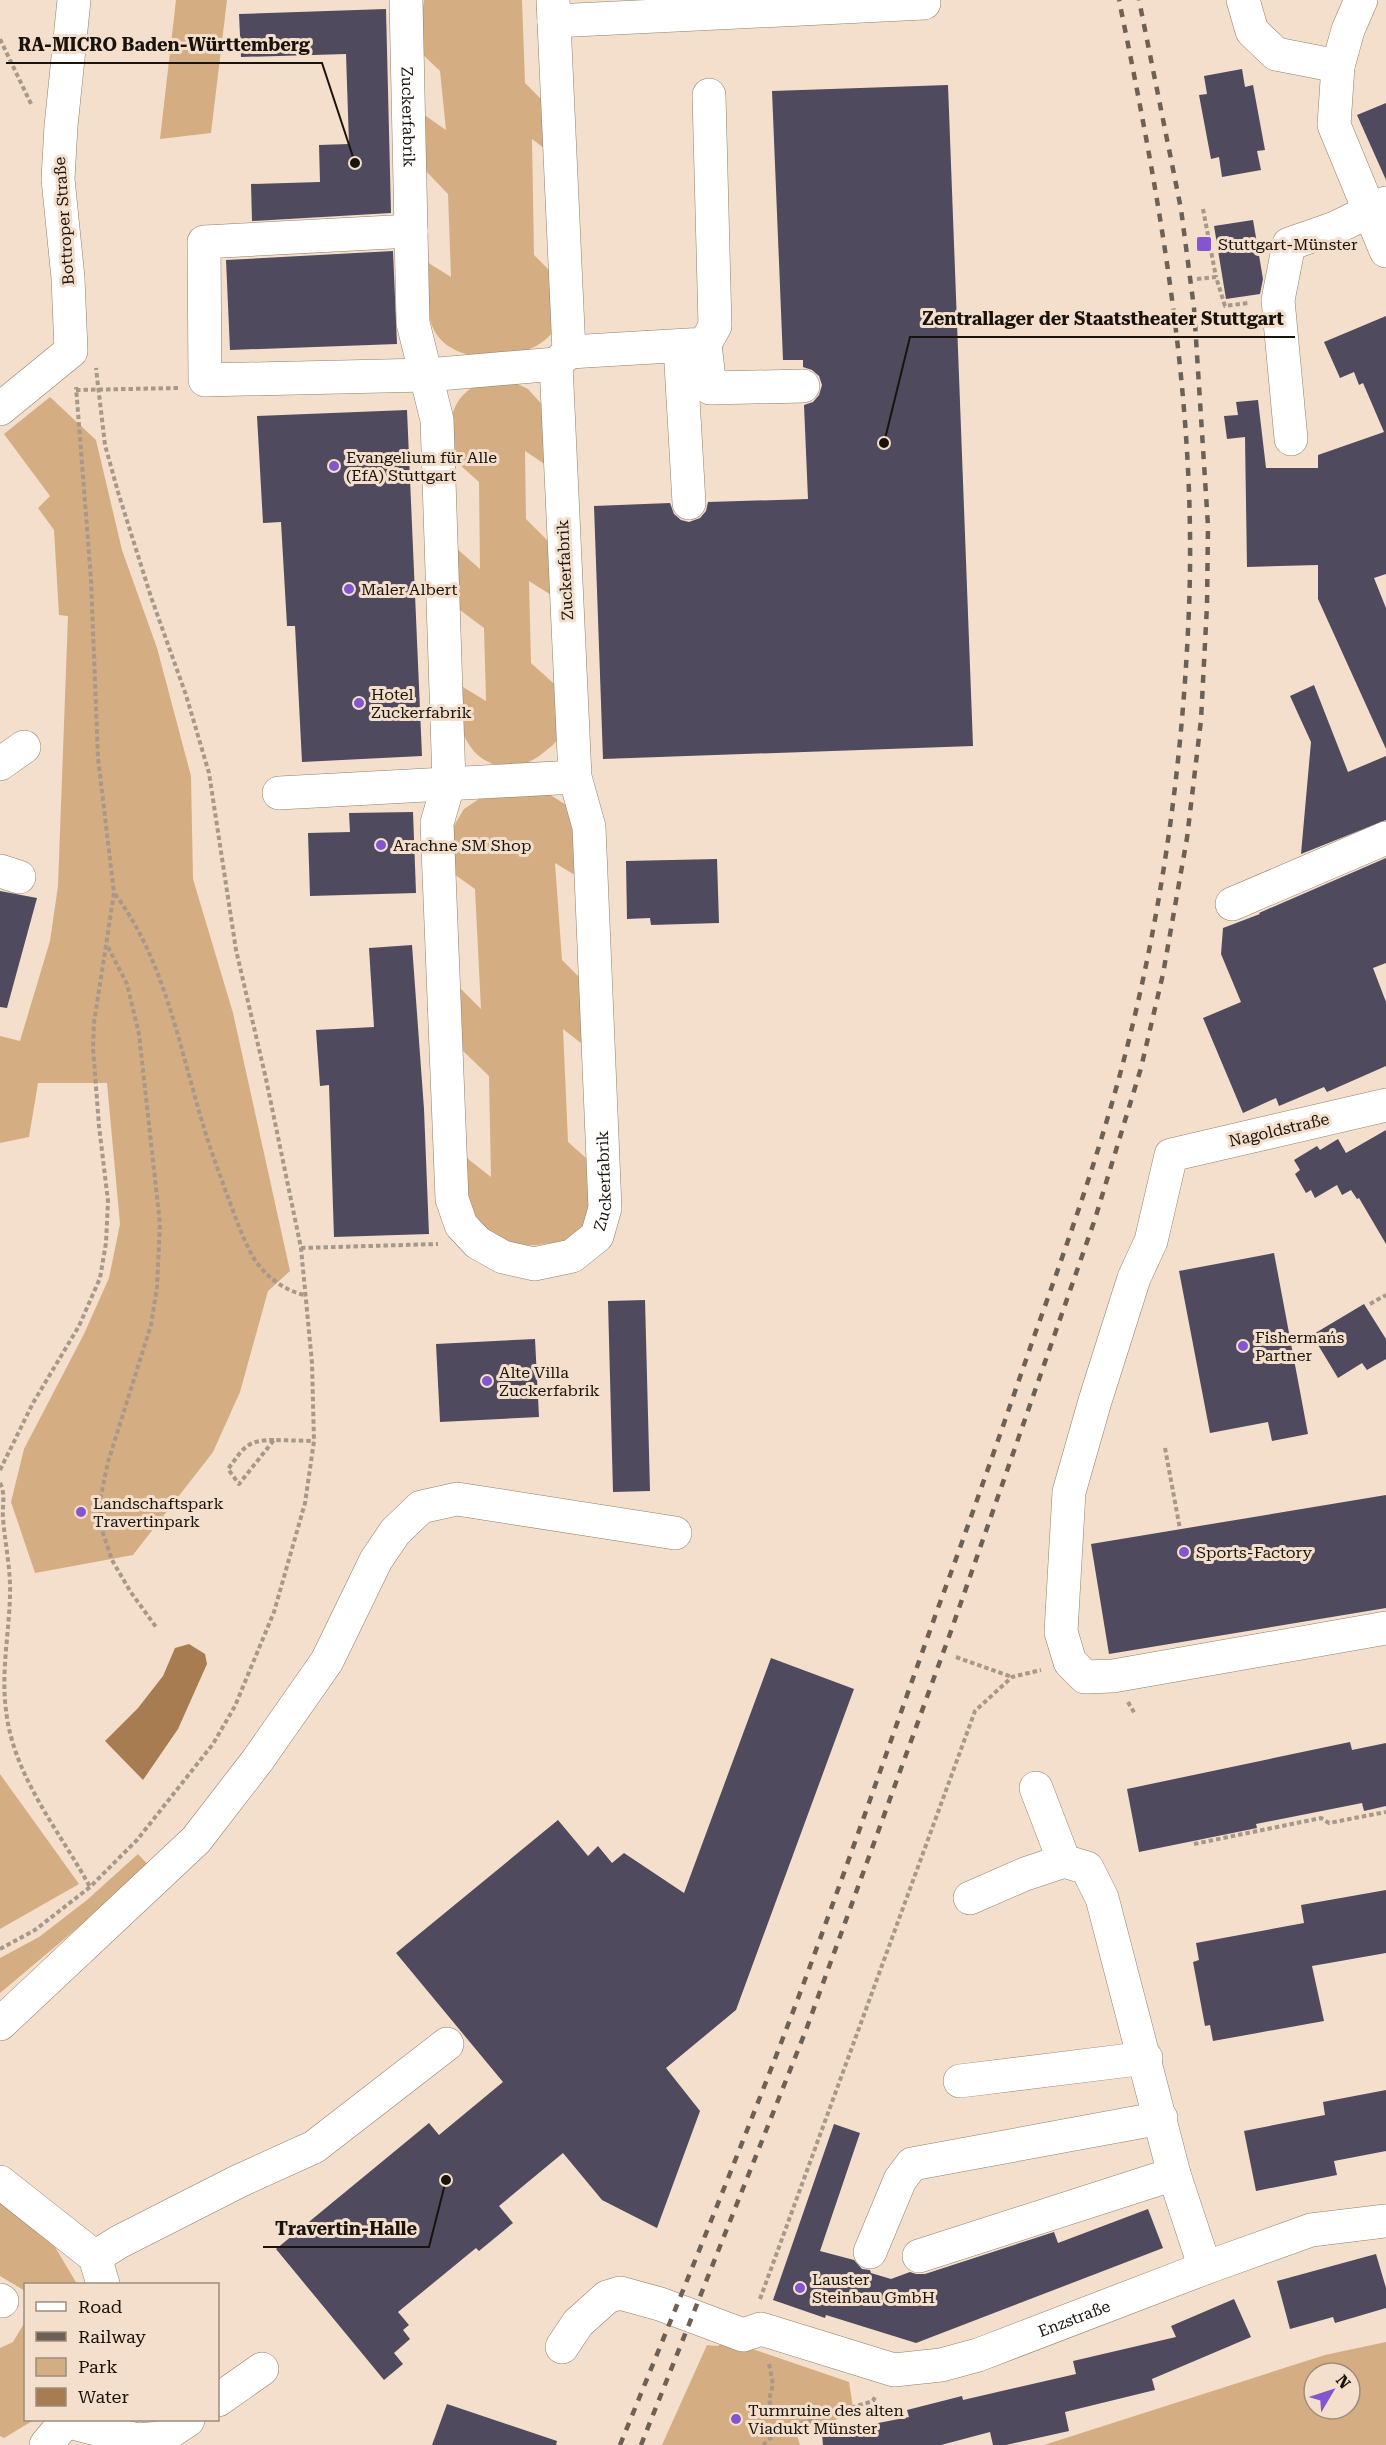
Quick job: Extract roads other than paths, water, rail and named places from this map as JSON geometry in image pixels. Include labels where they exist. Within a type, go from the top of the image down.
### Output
[{"type":"street","name":"Bottroper Straße","points":[[0,409],[71,351],[68,278],[58,179],[74,0]]},
{"type":"street","name":"Zuckerfabrik","points":[[406,0],[413,323],[436,420],[449,782],[437,823],[452,1199],[462,1225],[478,1243],[503,1257],[534,1264],[572,1256],[597,1236],[605,1208],[589,827],[575,777],[554,10]]},
{"type":"street","points":[[1243,0],[1252,31],[1276,54],[1338,66]]},
{"type":"street","points":[[1361,0],[1348,30],[1338,66],[1334,125],[1378,207],[1386,251]]},
{"type":"street","points":[[554,10],[924,3]]},
{"type":"street","points":[[411,231],[204,242],[205,380],[426,375],[692,345],[715,326],[709,95]]},
{"type":"street","points":[[1291,439],[1278,300],[1289,244],[1335,228],[1378,207]]},
{"type":"street","points":[[692,345],[710,388],[804,386]]},
{"type":"street","points":[[689,502],[692,345]]},
{"type":"street","points":[[279,793],[449,782],[575,777]]},
{"type":"street","points":[[1232,904],[1386,838]]},
{"type":"street","name":"Nagoldstraße","points":[[1386,1105],[1171,1155],[1151,1241],[1134,1278],[1069,1492],[1061,1632],[1070,1662],[1085,1677],[1113,1676],[1386,1628]]},
{"type":"street","points":[[0,2024],[196,1839],[257,1761],[327,1661],[376,1560],[395,1532],[421,1507],[457,1499],[675,1533]]},
{"type":"street","points":[[1036,1788],[1064,1861]]},
{"type":"street","points":[[970,1898],[1025,1874],[1064,1861],[1087,1868],[1102,1898],[1146,2058],[1174,2174],[1205,2268]]},
{"type":"street","points":[[0,2182],[99,2271],[119,2242],[229,2186],[314,2147],[447,2044]]},
{"type":"street","points":[[960,2081],[1146,2058]]},
{"type":"street","points":[[870,2252],[900,2180],[912,2163],[1161,2118]]},
{"type":"street","points":[[919,2256],[1174,2174]]},
{"type":"street","name":"Enzstraße","points":[[562,2347],[578,2323],[607,2296],[620,2294],[660,2304],[743,2335],[761,2329],[894,2370],[941,2365],[978,2355],[1311,2230],[1386,2221]]},
{"type":"street","points":[[219,2399],[262,2369]]},
{"type":"street","points":[[59,2428],[137,2440],[162,2438],[187,2421]]},
{"type":"water","points":[[189,1644],[205,1654],[207,1664],[178,1729],[143,1780],[105,1741],[138,1708],[163,1676],[175,1648]]},
{"type":"railway","points":[[620,2445],[791,2017],[976,1504],[1060,1264],[1114,1097],[1149,951],[1168,837],[1182,723],[1189,608],[1190,531],[1181,378],[1172,302],[1148,151],[1119,0]]},
{"type":"railway","points":[[641,2445],[806,2030],[951,1631],[1095,1219],[1141,1068],[1163,974],[1187,838],[1201,720],[1207,605],[1208,526],[1194,308],[1181,209],[1139,0]]},
{"type":"place","name":"RA-MICRO Baden-Württemberg","points":[[355,163]]},
{"type":"place","name":"Stuttgart-Münster","points":[[1204,244]]},
{"type":"place","name":"Zentrallager der Staatstheater Stuttgart","points":[[884,443]]},
{"type":"place","name":"Evangelium für Alle (EfA) Stuttgart","points":[[334,466]]},
{"type":"place","name":"Maler Albert","points":[[349,589]]},
{"type":"place","name":"Hotel Zuckerfabrik","points":[[359,703]]},
{"type":"place","name":"Arachne SM Shop","points":[[381,845]]},
{"type":"place","name":"Fisherman´s Partner","points":[[1243,1346]]},
{"type":"place","name":"Alte Villa Zuckerfabrik","points":[[487,1381]]},
{"type":"place","name":"Landschaftspark Travertinpark","points":[[81,1512]]},
{"type":"place","name":"Sports-Factory","points":[[1184,1552]]},
{"type":"place","name":"Travertin-Halle","points":[[446,2180]]},
{"type":"place","name":"Lauster Steinbau GmbH","points":[[800,2288]]},
{"type":"place","name":"Turmruine des alten Viadukt Münster","points":[[736,2419]]}]
